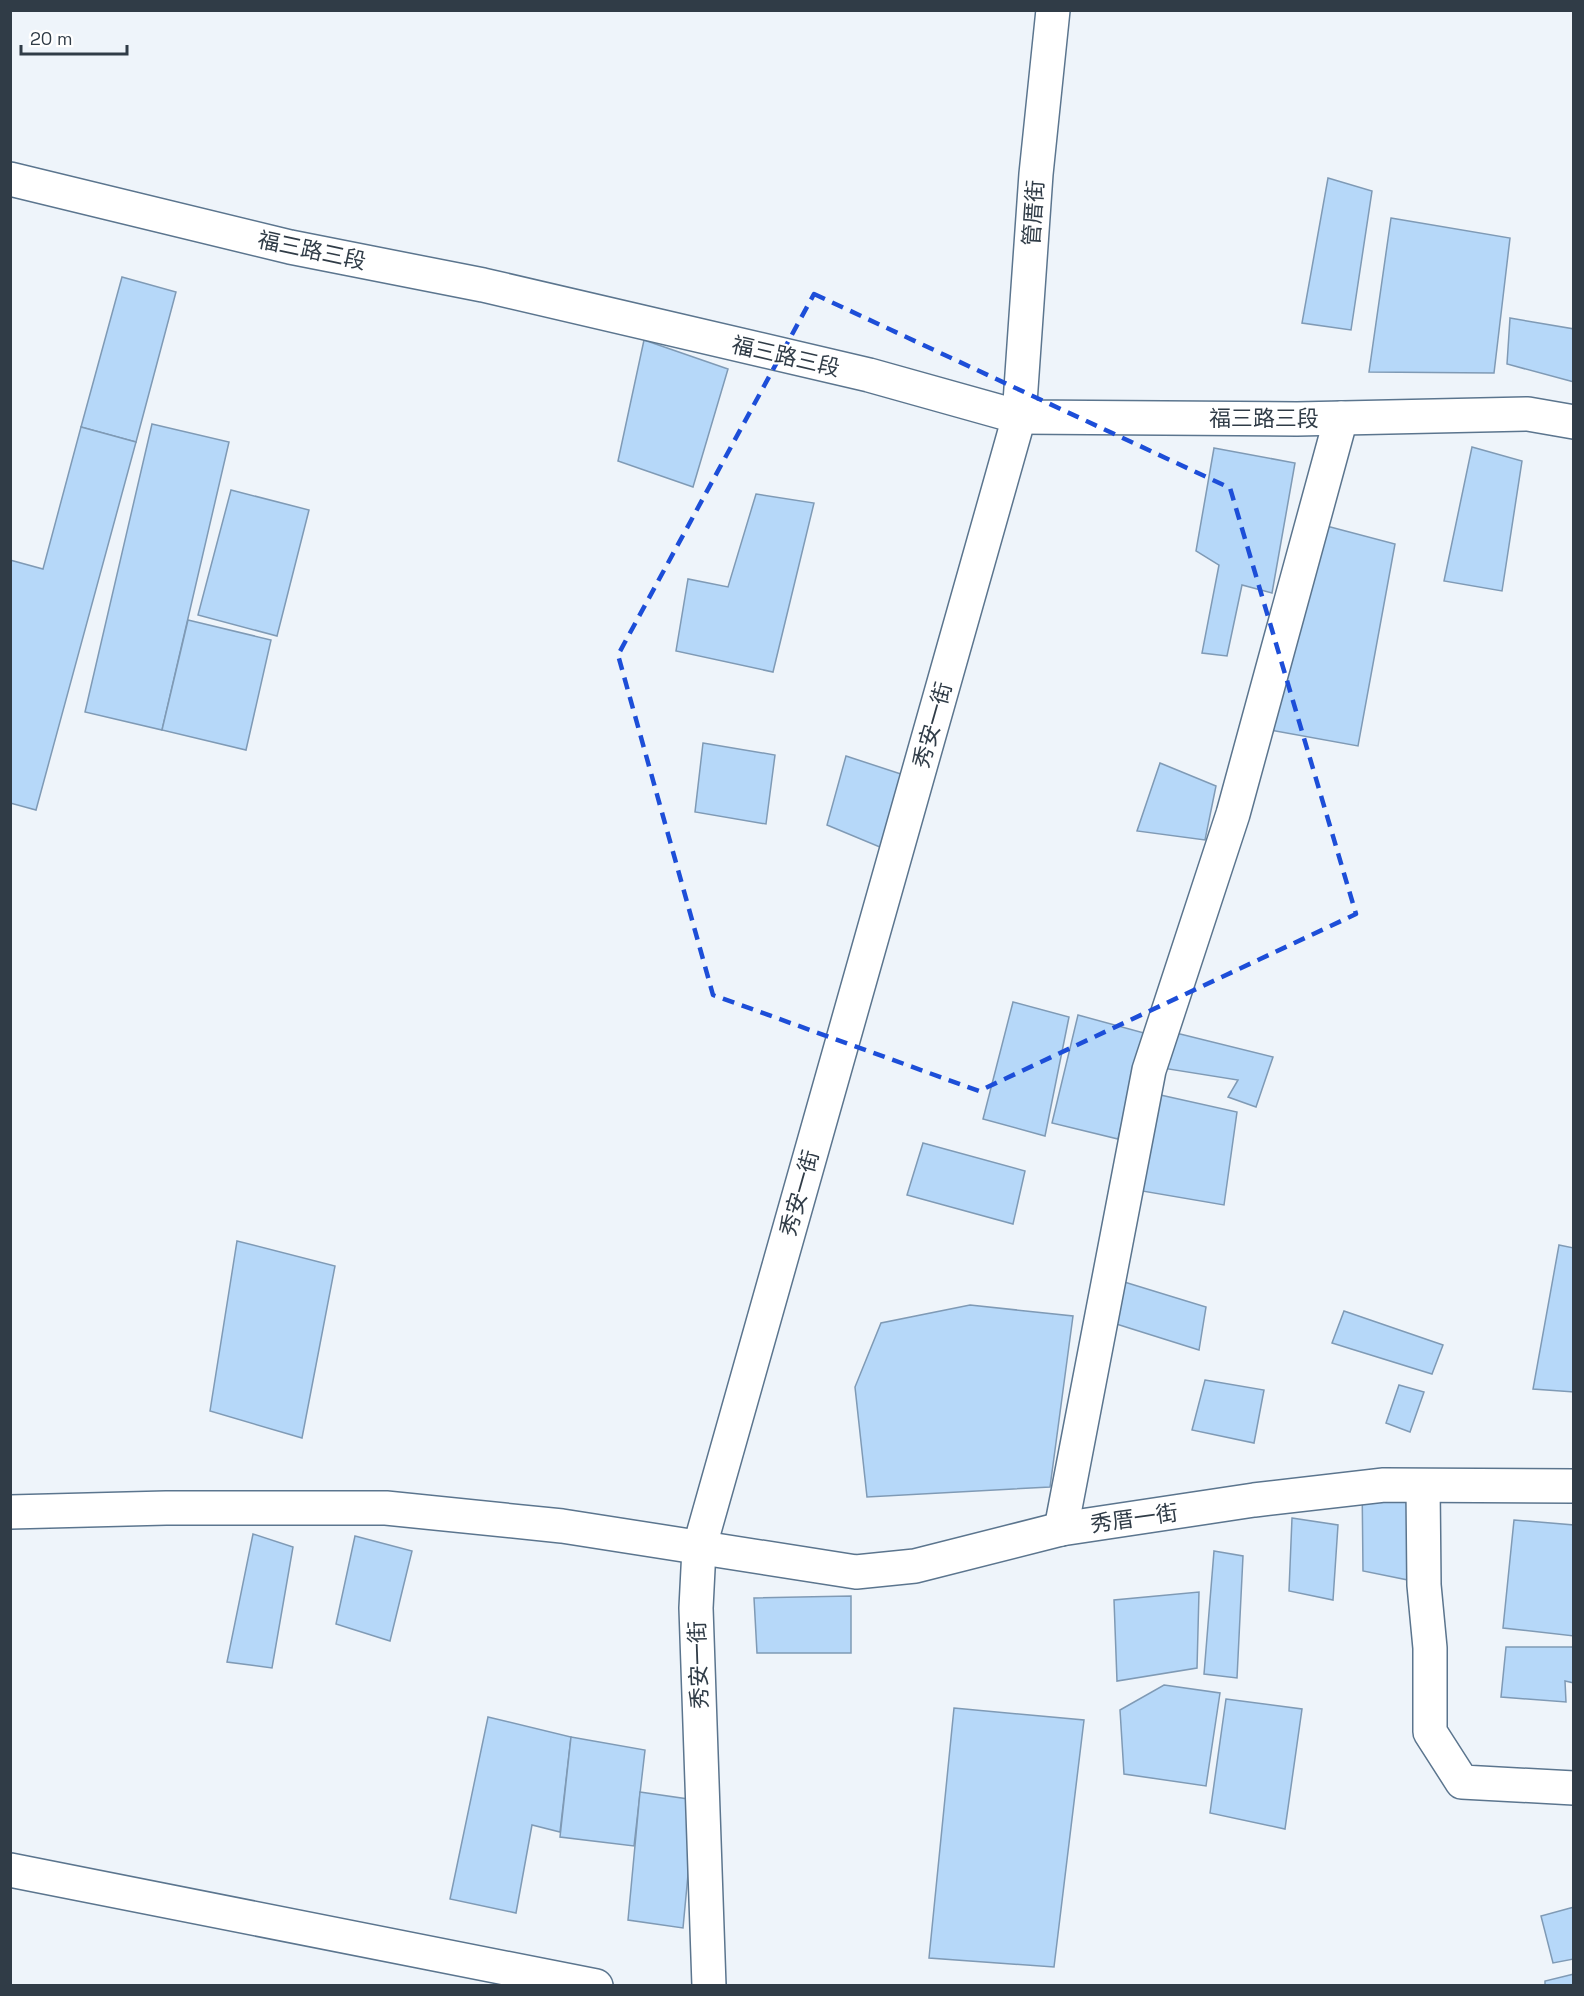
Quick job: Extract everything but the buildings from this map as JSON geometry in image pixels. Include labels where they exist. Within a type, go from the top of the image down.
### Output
[{"type":"street","name":"管厝街","points":[[1019,417],[1036,174],[1053,10]]},
{"type":"street","name":"福三路三段","points":[[10,179],[290,247],[483,285],[847,370],[1019,417],[1341,418],[1528,414],[1574,422]]},
{"type":"street","name":"秀安一街","points":[[709,1986],[696,1608],[699,1549],[1019,417]]},
{"type":"street","points":[[1061,1528],[1149,1070],[1233,814],[1341,418]]},
{"type":"street","name":"秀厝一街","points":[[10,1512],[166,1508],[386,1508],[562,1526],[856,1572],[915,1566],[1061,1528],[1254,1500],[1384,1485],[1574,1486]]},
{"type":"street","points":[[1423,1485],[1424,1585],[1430,1648],[1430,1732],[1462,1782],[1574,1788]]},
{"type":"street","points":[[10,1870],[596,1986]]},
{"type":"highlighted area","points":[[814,294],[1230,488],[1356,914],[979,1091],[713,995],[618,655]]}]
